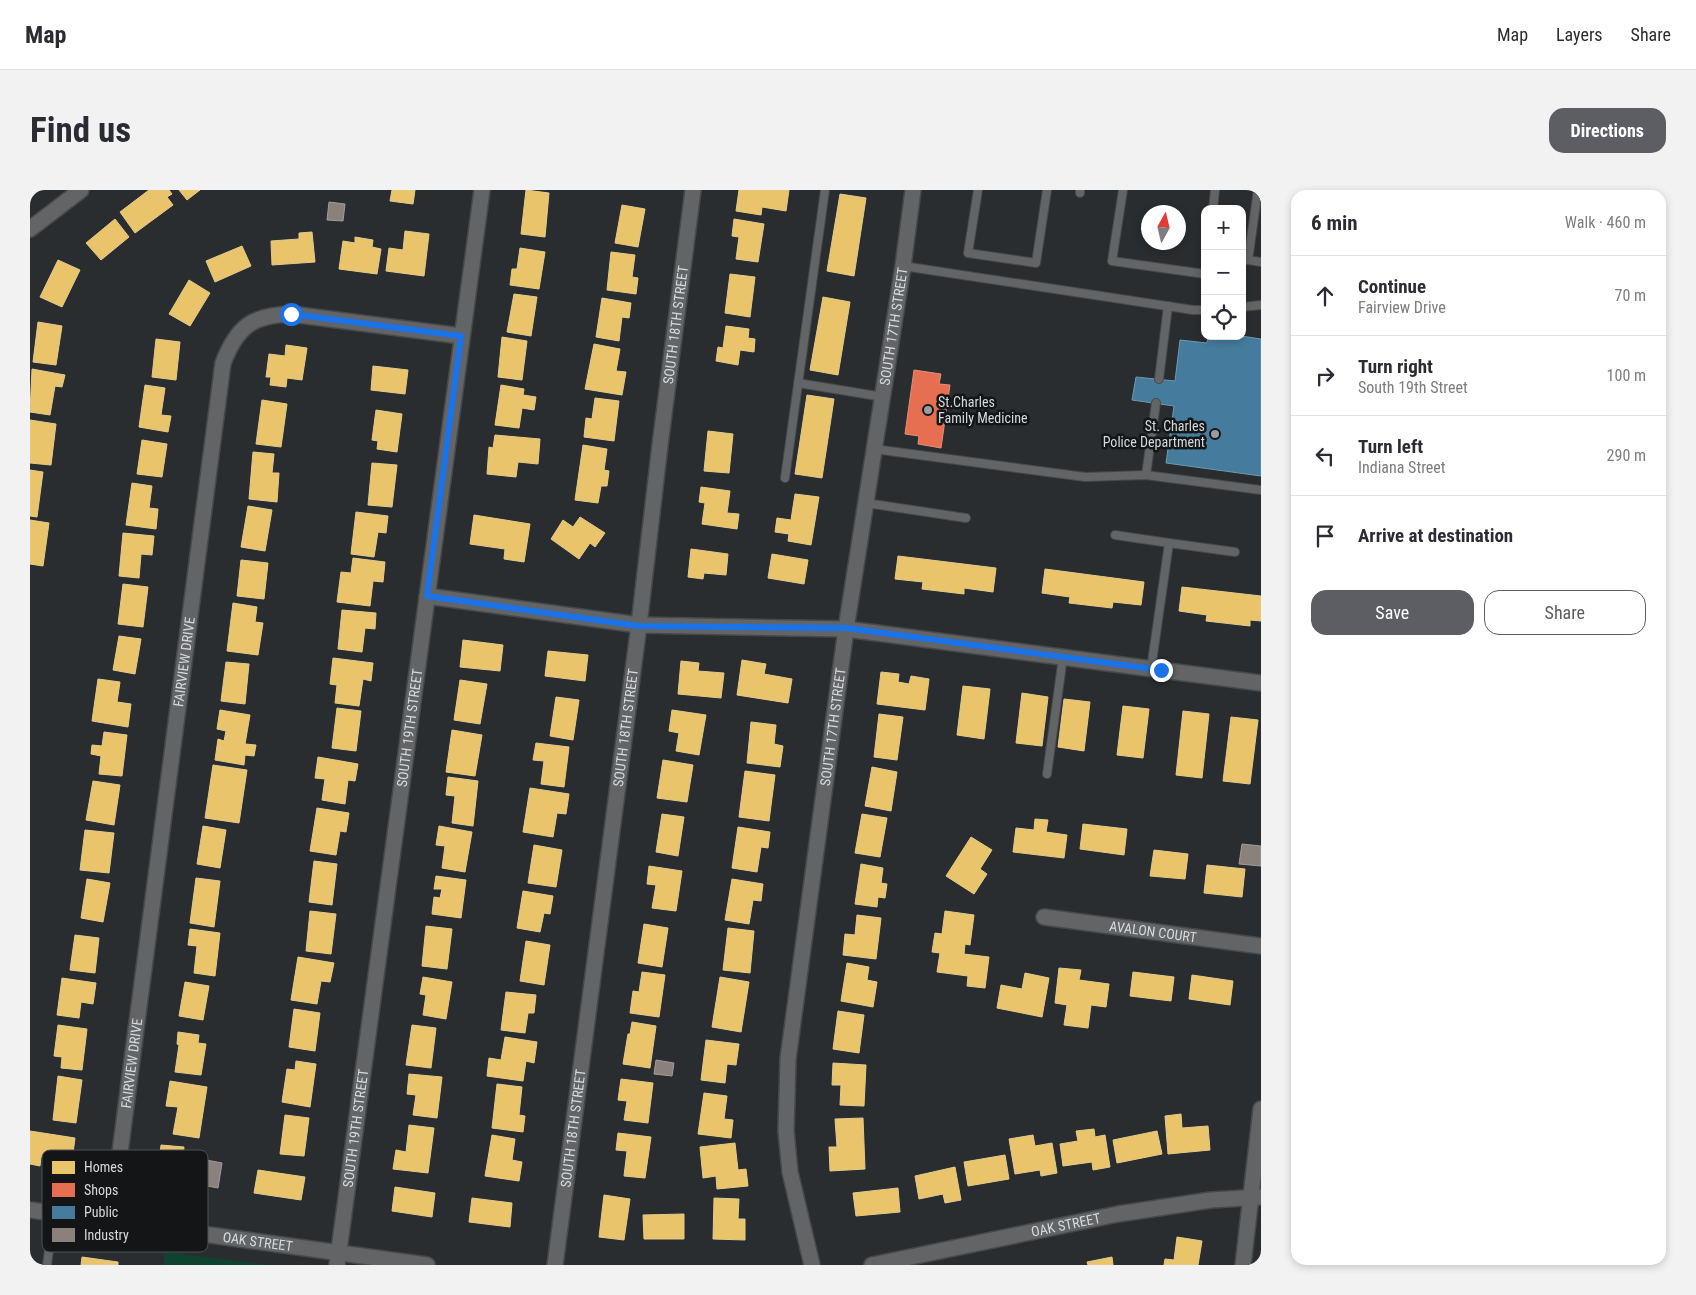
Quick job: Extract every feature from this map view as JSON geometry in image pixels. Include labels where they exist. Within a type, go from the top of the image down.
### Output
[{"type":"street","points":[[30,229],[81,190]]},
{"type":"street","name":"SOUTH 19TH STREET","points":[[338,1259],[482,190]]},
{"type":"street","name":"SOUTH 18TH STREET","points":[[555,1265],[639,626],[693,190]]},
{"type":"street","name":"SOUTH 17TH STREET","points":[[812,1265],[790,1172],[786,1130],[788,1059],[846,628],[883,397],[913,190]]},
{"type":"street","name":"FAIRVIEW DRIVE","points":[[120,1150],[221,373],[230,344],[243,328],[256,320],[274,314],[291,314],[461,336]]},
{"type":"street","points":[[427,596],[639,626],[846,628],[1261,683]]},
{"type":"street","name":"AVALON COURT","points":[[1044,917],[1261,946]]},
{"type":"street","points":[[1244,1265],[1256,1197],[1261,1109]]},
{"type":"street","name":"OAK STREET","points":[[872,1265],[1166,1206],[1256,1197]]},
{"type":"street","name":"OAK STREET","points":[[208,1237],[338,1259],[427,1265]]},
{"type":"lane","points":[[785,478],[825,190]]},
{"type":"lane","points":[[978,190],[968,253],[1036,263],[1047,190]]},
{"type":"lane","points":[[1123,190],[1112,261],[1201,273]]},
{"type":"lane","points":[[1213,205],[1215,190]]},
{"type":"lane","points":[[1246,255],[1258,190]]},
{"type":"lane","points":[[1246,260],[1261,262]]},
{"type":"lane","points":[[903,266],[1201,310]]},
{"type":"lane","points":[[1246,307],[1261,305]]},
{"type":"lane","points":[[1159,379],[1168,306]]},
{"type":"lane","points":[[798,384],[883,397]]},
{"type":"lane","points":[[1146,475],[1156,404]]},
{"type":"lane","points":[[874,449],[1085,477],[1146,475],[1261,490]]},
{"type":"lane","points":[[866,503],[966,518]]},
{"type":"lane","points":[[1115,535],[1235,552]]},
{"type":"lane","points":[[1151,668],[1169,543]]},
{"type":"lane","points":[[1047,774],[1063,657]]},
{"type":"lane","points":[[47,1265],[49,1252]]},
{"type":"green space","points":[[165,1252],[269,1265],[163,1265]]},
{"type":"building: Homes","points":[[149,190],[169,190],[172,194],[167,197],[173,205],[135,233],[120,212]]},
{"type":"building: Homes","points":[[179,190],[200,190],[187,200]]},
{"type":"building: Homes","points":[[392,190],[415,190],[413,204],[390,201]]},
{"type":"building: Homes","points":[[526,190],[549,193],[545,237],[521,234]]},
{"type":"building: Homes","points":[[739,190],[789,190],[786,211],[762,207],[761,215],[736,211]]},
{"type":"building: Homes","points":[[840,194],[866,198],[854,276],[827,271]]},
{"type":"building: Homes","points":[[622,205],[645,209],[638,247],[615,243]]},
{"type":"building: Homes","points":[[115,219],[129,237],[101,260],[86,243]]},
{"type":"building: Homes","points":[[734,219],[764,224],[758,262],[736,259],[739,237],[732,236]]},
{"type":"building: Homes","points":[[405,231],[429,234],[424,276],[386,271],[389,248],[403,250]]},
{"type":"building: Homes","points":[[312,232],[315,262],[272,265],[271,241],[299,239],[299,233]]},
{"type":"building: Homes","points":[[355,237],[373,240],[372,247],[381,249],[377,274],[339,269],[343,241],[355,243]]},
{"type":"building: Homes","points":[[242,246],[251,266],[215,282],[206,261]]},
{"type":"building: Homes","points":[[520,248],[545,252],[539,289],[510,285],[512,269],[517,269]]},
{"type":"building: Homes","points":[[611,252],[635,255],[632,277],[638,278],[636,294],[607,290]]},
{"type":"building: Homes","points":[[58,260],[80,270],[62,307],[40,297]]},
{"type":"building: Homes","points":[[730,274],[755,277],[750,317],[725,313]]},
{"type":"building: Homes","points":[[189,280],[210,293],[190,326],[169,314]]},
{"type":"building: Homes","points":[[514,294],[537,297],[531,336],[507,332]]},
{"type":"building: Homes","points":[[823,297],[850,302],[838,375],[810,370]]},
{"type":"building: Homes","points":[[602,298],[631,303],[629,318],[622,317],[619,341],[596,337]]},
{"type":"building: Homes","points":[[38,322],[62,326],[56,365],[33,362]]},
{"type":"building: Homes","points":[[726,326],[749,329],[748,338],[755,339],[754,352],[740,350],[738,365],[716,361],[718,347],[723,348]]},
{"type":"building: Homes","points":[[502,337],[527,341],[522,380],[498,377]]},
{"type":"building: Homes","points":[[156,339],[180,342],[176,380],[152,377]]},
{"type":"building: Homes","points":[[594,344],[620,349],[616,371],[626,372],[622,395],[585,389]]},
{"type":"building: Homes","points":[[286,345],[307,348],[302,380],[287,378],[286,387],[270,385],[271,377],[266,377],[269,354],[285,356]]},
{"type":"building: Homes","points":[[373,366],[408,370],[405,394],[371,390]]},
{"type":"building: Homes","points":[[32,369],[65,375],[62,387],[55,386],[50,415],[30,412]]},
{"type":"building: Homes","points":[[145,385],[165,388],[161,415],[171,416],[168,432],[139,427]]},
{"type":"building: Homes","points":[[501,385],[524,389],[523,395],[536,397],[534,410],[522,408],[519,428],[495,425]]},
{"type":"building: Homes","points":[[807,395],[834,399],[822,478],[795,474]]},
{"type":"building: Homes","points":[[595,398],[619,401],[614,441],[584,437],[586,418],[592,419]]},
{"type":"building: Homes","points":[[262,400],[287,404],[281,447],[256,444]]},
{"type":"building: Homes","points":[[376,410],[402,414],[397,452],[377,449],[378,441],[372,440]]},
{"type":"building: Homes","points":[[30,420],[56,424],[51,465],[30,463]]},
{"type":"building: Homes","points":[[708,431],[733,434],[729,473],[704,471]]},
{"type":"building: Homes","points":[[495,435],[540,439],[538,464],[518,462],[516,477],[487,474],[489,447],[493,448]]},
{"type":"building: Homes","points":[[142,440],[167,444],[162,477],[137,474]]},
{"type":"building: Homes","points":[[583,445],[607,449],[604,470],[609,471],[607,486],[601,486],[598,503],[575,500]]},
{"type":"building: Homes","points":[[253,452],[274,454],[272,473],[279,473],[277,502],[249,499]]},
{"type":"building: Homes","points":[[372,463],[397,465],[392,507],[368,505]]},
{"type":"building: Homes","points":[[30,470],[43,472],[37,517],[30,516]]},
{"type":"building: Homes","points":[[132,483],[152,486],[149,508],[158,509],[156,529],[126,525]]},
{"type":"building: Homes","points":[[701,487],[730,491],[727,513],[739,514],[737,529],[702,524],[705,503],[699,502]]},
{"type":"building: Homes","points":[[795,494],[819,497],[811,545],[788,541],[789,534],[775,532],[777,518],[791,520]]},
{"type":"building: Homes","points":[[248,506],[272,510],[265,551],[241,547]]},
{"type":"building: Homes","points":[[356,512],[388,516],[386,533],[378,532],[374,557],[351,554]]},
{"type":"building: Homes","points":[[474,515],[530,524],[524,562],[504,559],[505,549],[470,544]]},
{"type":"building: Homes","points":[[580,517],[605,533],[595,547],[590,543],[579,559],[551,539],[563,520],[573,527]]},
{"type":"building: Homes","points":[[30,520],[49,523],[43,566],[30,564]]},
{"type":"building: Homes","points":[[123,533],[154,536],[152,555],[141,554],[139,578],[119,576]]},
{"type":"building: Homes","points":[[691,549],[728,554],[726,575],[704,573],[703,579],[688,577]]},
{"type":"building: Homes","points":[[772,554],[808,560],[804,584],[768,578]]},
{"type":"building: Homes","points":[[898,556],[996,568],[993,592],[964,588],[964,594],[922,589],[923,582],[895,579]]},
{"type":"building: Homes","points":[[353,558],[385,562],[383,582],[373,581],[370,606],[337,602],[341,572],[351,573]]},
{"type":"building: Homes","points":[[241,560],[268,563],[264,599],[237,596]]},
{"type":"building: Homes","points":[[1045,569],[1144,582],[1141,605],[1113,602],[1112,608],[1069,603],[1070,597],[1042,593]]},
{"type":"building: Homes","points":[[123,584],[148,587],[143,627],[118,624]]},
{"type":"building: Homes","points":[[1182,587],[1261,596],[1261,621],[1250,620],[1250,626],[1206,621],[1207,615],[1179,611]]},
{"type":"building: Homes","points":[[233,603],[257,607],[255,622],[263,623],[258,655],[227,651]]},
{"type":"building: Homes","points":[[342,610],[376,613],[375,629],[365,628],[362,652],[338,649]]},
{"type":"building: Homes","points":[[119,636],[141,639],[135,674],[113,670]]},
{"type":"building: Homes","points":[[463,640],[503,645],[500,671],[460,667]]},
{"type":"building: Homes","points":[[548,651],[588,655],[585,681],[545,676]]},
{"type":"building: Homes","points":[[333,658],[373,663],[371,681],[363,679],[359,706],[335,703],[337,685],[330,684]]},
{"type":"building: Homes","points":[[742,660],[766,664],[764,674],[792,679],[788,703],[737,695]]},
{"type":"building: Homes","points":[[681,661],[699,663],[698,671],[724,673],[721,698],[678,694]]},
{"type":"building: Homes","points":[[226,662],[249,664],[245,704],[221,701]]},
{"type":"building: Homes","points":[[881,672],[899,674],[898,682],[909,684],[911,676],[929,679],[925,710],[877,704]]},
{"type":"building: Homes","points":[[98,679],[120,682],[117,702],[131,704],[128,727],[92,721]]},
{"type":"building: Homes","points":[[460,680],[487,684],[480,724],[454,720]]},
{"type":"building: Homes","points":[[963,686],[990,689],[984,739],[957,735]]},
{"type":"building: Homes","points":[[1022,693],[1048,697],[1042,746],[1016,743]]},
{"type":"building: Homes","points":[[556,697],[579,700],[573,740],[550,736]]},
{"type":"building: Homes","points":[[1064,699],[1090,702],[1084,751],[1058,747]]},
{"type":"building: Homes","points":[[1123,706],[1149,709],[1143,758],[1117,755]]},
{"type":"building: Homes","points":[[337,708],[361,711],[356,751],[332,748]]},
{"type":"building: Homes","points":[[220,710],[250,715],[245,744],[256,745],[254,756],[245,755],[244,765],[215,760],[218,739],[224,741],[226,731],[217,729]]},
{"type":"building: Homes","points":[[672,710],[706,715],[699,755],[676,751],[679,733],[669,731]]},
{"type":"building: Homes","points":[[1183,711],[1209,714],[1202,778],[1176,775]]},
{"type":"building: Homes","points":[[879,714],[903,717],[897,760],[874,757]]},
{"type":"building: Homes","points":[[1231,717],[1258,720],[1250,784],[1223,781]]},
{"type":"building: Homes","points":[[751,722],[776,725],[774,744],[783,746],[780,767],[747,763]]},
{"type":"building: Homes","points":[[452,730],[482,735],[475,776],[446,772]]},
{"type":"building: Homes","points":[[104,732],[127,735],[122,776],[99,774],[101,756],[91,754],[92,745],[102,746]]},
{"type":"building: Homes","points":[[536,743],[569,747],[564,787],[541,784],[544,761],[533,760]]},
{"type":"building: Homes","points":[[318,757],[358,764],[355,781],[348,780],[345,804],[322,800],[325,779],[315,778]]},
{"type":"building: Homes","points":[[663,760],[693,765],[687,802],[657,798]]},
{"type":"building: Homes","points":[[213,765],[247,770],[239,823],[205,818]]},
{"type":"building: Homes","points":[[872,767],[897,772],[891,811],[865,806]]},
{"type":"building: Homes","points":[[745,771],[775,775],[769,821],[739,817]]},
{"type":"building: Homes","points":[[448,777],[478,781],[473,826],[452,823],[455,796],[446,795]]},
{"type":"building: Homes","points":[[93,781],[120,785],[114,825],[86,820]]},
{"type":"building: Homes","points":[[530,788],[569,794],[566,814],[557,813],[553,837],[523,832]]},
{"type":"building: Homes","points":[[317,808],[349,813],[346,832],[340,831],[336,855],[310,851]]},
{"type":"building: Homes","points":[[662,814],[684,817],[678,856],[656,852]]},
{"type":"building: Homes","points":[[862,814],[887,818],[880,857],[855,853]]},
{"type":"building: Homes","points":[[1035,819],[1048,820],[1046,832],[1067,835],[1064,858],[1013,852],[1016,828],[1034,830]]},
{"type":"building: Homes","points":[[1083,824],[1127,829],[1124,855],[1080,849]]},
{"type":"building: Homes","points":[[203,826],[226,830],[220,868],[197,864]]},
{"type":"building: Homes","points":[[439,826],[472,832],[465,872],[442,868],[445,846],[436,845]]},
{"type":"building: Homes","points":[[738,827],[770,832],[768,848],[761,847],[757,872],[732,868]]},
{"type":"building: Homes","points":[[85,830],[114,833],[109,873],[80,870]]},
{"type":"building: Homes","points":[[971,837],[992,850],[980,869],[987,874],[974,894],[946,876]]},
{"type":"building: Homes","points":[[534,845],[562,850],[556,887],[528,883]]},
{"type":"building: Homes","points":[[1154,850],[1188,854],[1185,879],[1150,876]]},
{"type":"building: Homes","points":[[314,861],[337,864],[332,905],[309,902]]},
{"type":"building: Homes","points":[[861,864],[883,868],[881,883],[887,884],[885,898],[878,897],[877,907],[855,904]]},
{"type":"building: Homes","points":[[1207,865],[1245,869],[1242,897],[1204,893]]},
{"type":"building: Homes","points":[[649,866],[682,871],[676,911],[652,908],[656,885],[647,884]]},
{"type":"building: Homes","points":[[436,876],[466,880],[461,918],[432,914],[434,897],[440,898],[442,889],[434,889]]},
{"type":"building: Homes","points":[[196,878],[220,881],[214,927],[190,923]]},
{"type":"building: Homes","points":[[87,879],[110,883],[103,922],[81,918]]},
{"type":"building: Homes","points":[[732,879],[763,884],[761,901],[753,900],[749,924],[725,920]]},
{"type":"building: Homes","points":[[523,891],[553,896],[550,914],[544,913],[540,932],[517,928]]},
{"type":"building: Homes","points":[[310,911],[336,914],[331,954],[306,951]]},
{"type":"building: Homes","points":[[945,911],[974,915],[970,945],[965,944],[964,954],[989,957],[985,988],[967,986],[968,976],[937,972],[940,953],[932,952],[935,933],[942,934]]},
{"type":"building: Homes","points":[[857,915],[881,918],[876,959],[843,955],[845,934],[855,935]]},
{"type":"building: Homes","points":[[644,924],[668,928],[662,967],[638,963]]},
{"type":"building: Homes","points":[[426,926],[452,929],[447,969],[422,966]]},
{"type":"building: Homes","points":[[728,928],[754,931],[750,973],[723,970]]},
{"type":"building: Homes","points":[[190,929],[220,933],[215,976],[194,973],[197,946],[188,945]]},
{"type":"building: Homes","points":[[75,935],[99,938],[95,973],[70,970]]},
{"type":"building: Homes","points":[[526,941],[550,945],[544,985],[520,981]]},
{"type":"building: Homes","points":[[298,957],[334,963],[330,982],[321,981],[317,1004],[291,1000]]},
{"type":"building: Homes","points":[[847,963],[869,967],[867,980],[877,982],[873,1007],[841,1001]]},
{"type":"building: Homes","points":[[1059,968],[1081,970],[1079,980],[1109,984],[1106,1007],[1091,1005],[1088,1028],[1064,1025],[1067,1005],[1055,1003]]},
{"type":"building: Homes","points":[[642,972],[665,975],[659,1017],[630,1013],[633,991],[639,992]]},
{"type":"building: Homes","points":[[1133,972],[1174,977],[1171,1001],[1130,996]]},
{"type":"building: Homes","points":[[1025,973],[1049,978],[1042,1017],[997,1008],[1001,985],[1022,989]]},
{"type":"building: Homes","points":[[1192,975],[1233,981],[1230,1005],[1189,999]]},
{"type":"building: Homes","points":[[423,977],[452,982],[446,1019],[423,1015],[426,995],[420,994]]},
{"type":"building: Homes","points":[[720,977],[749,982],[741,1032],[712,1027]]},
{"type":"building: Homes","points":[[62,978],[96,983],[93,1004],[81,1002],[79,1018],[57,1015]]},
{"type":"building: Homes","points":[[185,982],[209,986],[203,1020],[179,1016]]},
{"type":"building: Homes","points":[[506,992],[536,995],[534,1013],[528,1013],[525,1033],[501,1030]]},
{"type":"building: Homes","points":[[294,1009],[320,1013],[315,1051],[289,1047]]},
{"type":"building: Homes","points":[[838,1011],[864,1015],[859,1053],[833,1049]]},
{"type":"building: Homes","points":[[632,1022],[656,1026],[650,1068],[623,1064]]},
{"type":"building: Homes","points":[[58,1025],[87,1029],[82,1070],[61,1068],[62,1057],[54,1056]]},
{"type":"building: Homes","points":[[412,1025],[436,1028],[431,1068],[406,1065]]},
{"type":"building: Homes","points":[[178,1032],[199,1035],[198,1043],[206,1044],[201,1075],[175,1072],[179,1045],[177,1044]]},
{"type":"building: Homes","points":[[505,1037],[537,1042],[534,1063],[526,1061],[523,1081],[487,1076],[489,1058],[501,1060]]},
{"type":"building: Homes","points":[[706,1040],[739,1044],[736,1065],[727,1064],[725,1083],[701,1080]]},
{"type":"building: Homes","points":[[296,1061],[316,1064],[310,1107],[282,1102],[287,1069],[295,1070]]},
{"type":"building: Homes","points":[[833,1063],[866,1065],[864,1106],[840,1105],[841,1085],[832,1085]]},
{"type":"building: Homes","points":[[409,1074],[442,1077],[437,1118],[413,1115],[416,1095],[407,1094]]},
{"type":"building: Homes","points":[[58,1076],[82,1080],[76,1123],[53,1120]]},
{"type":"building: Homes","points":[[621,1079],[653,1083],[648,1123],[624,1120],[627,1101],[618,1100]]},
{"type":"building: Homes","points":[[170,1081],[207,1087],[199,1138],[173,1134],[178,1107],[166,1106]]},
{"type":"building: Homes","points":[[497,1084],[522,1087],[519,1115],[525,1116],[523,1132],[492,1128]]},
{"type":"building: Homes","points":[[704,1093],[727,1096],[724,1119],[733,1120],[731,1138],[698,1134]]},
{"type":"building: Homes","points":[[1181,1114],[1182,1128],[1208,1126],[1210,1150],[1168,1154],[1165,1116]]},
{"type":"building: Homes","points":[[285,1115],[309,1118],[304,1156],[280,1154]]},
{"type":"building: Homes","points":[[863,1118],[865,1169],[830,1171],[829,1147],[837,1147],[835,1119]]},
{"type":"building: Homes","points":[[409,1125],[434,1128],[428,1173],[393,1169],[396,1150],[406,1152]]},
{"type":"building: Homes","points":[[1094,1129],[1095,1137],[1105,1135],[1110,1167],[1093,1170],[1092,1162],[1063,1166],[1060,1144],[1078,1141],[1076,1131]]},
{"type":"building: Homes","points":[[30,1131],[75,1138],[73,1150],[42,1150],[40,1166],[30,1164]]},
{"type":"building: Homes","points":[[1157,1131],[1162,1154],[1117,1163],[1113,1140]]},
{"type":"building: Homes","points":[[618,1133],[651,1137],[645,1178],[624,1176],[627,1151],[616,1150]]},
{"type":"building: Homes","points":[[492,1135],[515,1139],[512,1160],[522,1162],[519,1181],[485,1176]]},
{"type":"building: Homes","points":[[1033,1135],[1035,1146],[1052,1143],[1057,1173],[1041,1176],[1040,1170],[1015,1174],[1009,1139]]},
{"type":"building: Homes","points":[[735,1143],[738,1170],[746,1169],[748,1186],[717,1189],[716,1176],[703,1178],[700,1147]]},
{"type":"building: Homes","points":[[161,1145],[184,1147],[184,1150],[160,1150]]},
{"type":"building: Homes","points":[[1005,1155],[1009,1179],[968,1186],[964,1162]]},
{"type":"building: Homes","points":[[955,1167],[961,1200],[945,1203],[943,1194],[919,1199],[915,1176]]},
{"type":"building: Homes","points":[[258,1170],[305,1177],[301,1200],[254,1193]]},
{"type":"building: Homes","points":[[395,1187],[435,1193],[432,1217],[392,1211]]},
{"type":"building: Homes","points":[[898,1188],[900,1212],[856,1216],[853,1193]]},
{"type":"building: Homes","points":[[604,1195],[630,1199],[624,1240],[599,1237]]},
{"type":"building: Homes","points":[[472,1198],[512,1203],[510,1227],[469,1222]]},
{"type":"building: Homes","points":[[714,1198],[739,1199],[738,1219],[745,1219],[745,1240],[713,1239]]},
{"type":"building: Homes","points":[[684,1214],[684,1239],[644,1239],[643,1215]]},
{"type":"building: Homes","points":[[1177,1237],[1202,1241],[1198,1265],[1164,1265],[1165,1259],[1174,1260]]},
{"type":"building: Homes","points":[[82,1257],[118,1262],[118,1265],[81,1265]]},
{"type":"building: Homes","points":[[1112,1257],[1113,1265],[1088,1265],[1087,1262]]},
{"type":"building: Shops","name":"St.Charles Family Medicine","points":[[914,370],[941,374],[939,384],[950,385],[941,448],[918,444],[919,436],[905,434]]},
{"type":"building: Public","name":"St. Charles Police Department","points":[[1246,337],[1261,339],[1261,476],[1166,463],[1174,406],[1132,400],[1136,377],[1175,381],[1180,340],[1207,343],[1207,340],[1246,340]]},
{"type":"building: Industry","points":[[329,202],[345,204],[343,221],[327,220]]},
{"type":"building: Industry","points":[[1242,844],[1261,846],[1261,866],[1239,864]]},
{"type":"building: Industry","points":[[656,1060],[674,1063],[672,1076],[654,1074]]},
{"type":"building: Industry","points":[[208,1160],[222,1163],[218,1188],[208,1186]]},
{"type":"place","name":"St.Charles Family Medicine","points":[[928,410]]},
{"type":"place","name":"St. Charles Police Department","points":[[1215,434]]},
{"type":"route","points":[[291,314],[461,336],[427,596],[639,626],[846,628],[1161,670]]}]
